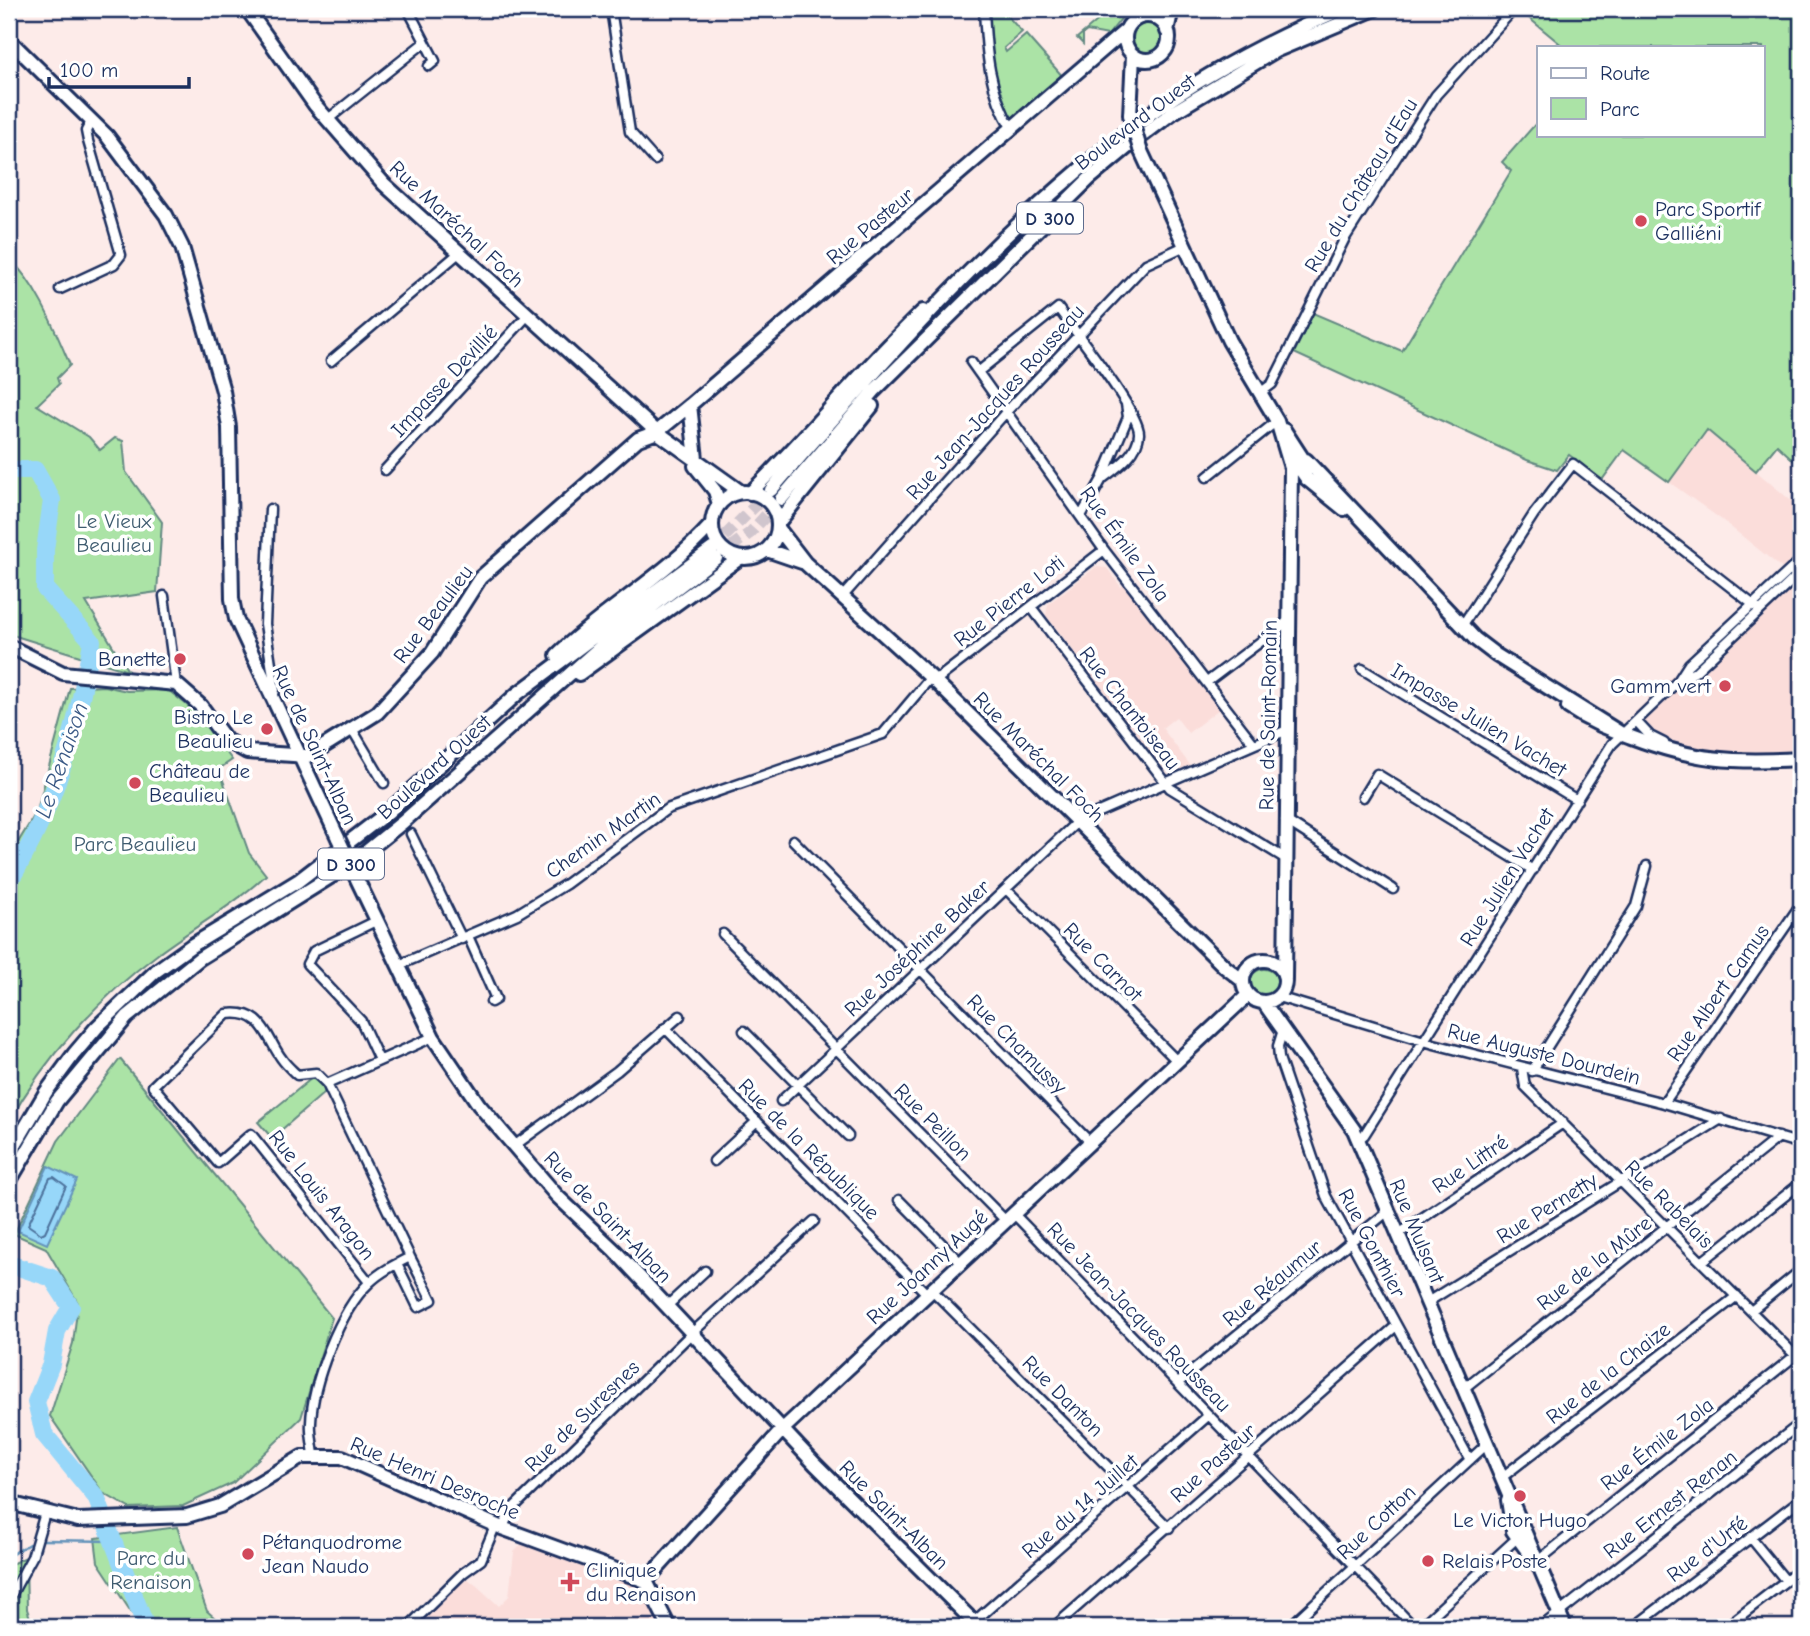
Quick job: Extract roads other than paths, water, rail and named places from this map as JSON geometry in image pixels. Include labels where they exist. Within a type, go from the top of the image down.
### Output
[{"type":"main road","name":"Rue Maréchal Foch","points":[[247,9],[327,120],[384,184],[657,432],[746,492]]},
{"type":"main road","points":[[1154,17],[1165,9]]},
{"type":"main road","points":[[1131,81],[1148,60],[1165,50],[1172,9]]},
{"type":"main road","name":"Boulevard Ouest","points":[[1342,9],[1261,46],[1149,115],[1080,170],[995,249],[887,358],[776,495],[874,391],[1088,180],[1172,113],[1275,51],[1374,9]]},
{"type":"main road","points":[[1130,51],[1126,30],[1138,13],[1154,17],[1167,31]]},
{"type":"main road","name":"Rue Pasteur","points":[[657,432],[1126,30]]},
{"type":"main road","name":"Rue de Saint-Alban","points":[[9,40],[92,120],[153,195],[182,247],[223,391],[229,427],[232,599],[236,619],[272,701],[433,1037],[479,1105],[556,1196],[614,1250],[783,1429]]},
{"type":"main road","points":[[1106,47],[1130,51],[1148,60]]},
{"type":"main road","name":"Rue de Saint-Romain","points":[[1130,51],[1130,115],[1140,149],[1229,341],[1305,471]]},
{"type":"main road","points":[[517,694],[590,623],[665,571],[711,525],[719,504],[746,492],[785,458],[880,351],[966,271],[995,249]]},
{"type":"main road","points":[[711,525],[718,545],[729,555],[740,558],[758,556],[767,550],[778,526],[916,349]]},
{"type":"main road","points":[[690,405],[696,459]]},
{"type":"main road","name":"Rue de Saint-Romain","points":[[1277,421],[1287,449],[1305,471]]},
{"type":"main road","name":"Rue Beaulieu","points":[[299,756],[308,756],[377,713],[432,653],[480,578],[638,439],[657,432]]},
{"type":"main road","name":"Rue Maréchal Foch","points":[[671,440],[715,491],[719,504]]},
{"type":"main road","points":[[1305,471],[1372,531],[1462,626],[1496,655],[1602,729],[1703,759],[1744,763],[1801,759]]},
{"type":"main road","name":"Rue de Saint-Romain","points":[[1285,979],[1291,495],[1305,471]]},
{"type":"main road","points":[[746,492],[770,504],[778,526]]},
{"type":"main road","name":"Rue Maréchal Foch","points":[[778,526],[805,563],[933,679],[1224,967],[1243,981]]},
{"type":"main road","name":"Rue Maréchal Foch","points":[[767,550],[805,563]]},
{"type":"main road","name":"Boulevard Ouest","points":[[9,1155],[46,1092],[74,1054],[97,1027],[156,971],[191,946],[298,881],[388,813],[517,694],[714,554],[532,705],[403,822],[351,864],[200,958],[127,1017],[57,1101],[9,1182]]},
{"type":"main road","points":[[532,705],[618,648],[740,558]]},
{"type":"main road","points":[[9,646],[64,673],[176,684],[201,706],[226,740],[247,752],[299,756]]},
{"type":"main road","name":"Rue de Saint-Romain","points":[[1271,962],[1281,953],[1285,935]]},
{"type":"main road","points":[[1271,962],[1279,967],[1285,979],[1278,997],[1264,1003],[1248,995],[1243,981],[1246,971],[1253,963],[1271,962]]},
{"type":"main road","name":"Rue Joanny Augé","points":[[646,1581],[783,1429],[1248,995]]},
{"type":"main road","name":"Rue Mulsant","points":[[1264,1003],[1323,1084],[1358,1140],[1504,1483],[1521,1535],[1539,1564],[1565,1627]]},
{"type":"main road","name":"Rue Saint-Alban","points":[[783,1429],[973,1625]]},
{"type":"main road","name":"Rue Henri Desroche","points":[[9,1503],[89,1521],[187,1516],[220,1506],[287,1464],[314,1455],[342,1457],[499,1526],[646,1581]]},
{"type":"main road","points":[[646,1581],[668,1627]]},
{"type":"street","points":[[611,9],[630,132],[655,160]]},
{"type":"street","points":[[984,9],[988,64],[999,108],[1012,129]]},
{"type":"street","name":"Rue du Château d'Eau","points":[[1260,393],[1272,384],[1345,238],[1436,94],[1514,9]]},
{"type":"street","points":[[409,11],[435,61],[429,66]]},
{"type":"street","points":[[327,120],[425,42]]},
{"type":"street","points":[[60,289],[114,264],[121,255],[88,141],[86,131],[92,120]]},
{"type":"street","name":"Rue Jean-Jacques Rousseau","points":[[843,596],[1007,411],[1146,264],[1185,246]]},
{"type":"street","points":[[331,361],[459,253]]},
{"type":"street","points":[[978,372],[1058,308],[1126,404],[1139,428],[1139,437],[1129,455],[1102,479]]},
{"type":"street","name":"Impasse Devillié","points":[[386,470],[528,315]]},
{"type":"street","name":"Rue Émile Zola","points":[[971,362],[1104,550],[1254,744]]},
{"type":"street","points":[[1081,516],[1102,479],[1128,417],[1126,404]]},
{"type":"street","points":[[1207,477],[1277,421]]},
{"type":"street","points":[[1462,626],[1534,514],[1573,464],[1758,608]]},
{"type":"street","points":[[270,509],[265,624],[275,690],[272,701]]},
{"type":"street","name":"Rue Pierre Loti","points":[[933,679],[1104,550]]},
{"type":"street","points":[[1758,608],[1801,561]]},
{"type":"street","points":[[1758,608],[1801,572]]},
{"type":"street","points":[[164,596],[176,684]]},
{"type":"street","name":"Rue Chantoiseau","points":[[1031,607],[1165,783],[1286,859]]},
{"type":"street","name":"Rue Julien Vachet","points":[[1358,1140],[1364,1135],[1612,744],[1678,681],[1695,672],[1758,608]]},
{"type":"street","points":[[1207,682],[1288,621]]},
{"type":"street","name":"Impasse Julien Vachet","points":[[1362,669],[1577,800]]},
{"type":"street","name":"Chemin Martin","points":[[399,965],[517,914],[566,884],[667,809],[883,734],[933,679]]},
{"type":"street","points":[[1636,721],[1660,741],[1703,759]]},
{"type":"street","points":[[352,729],[384,783]]},
{"type":"street","name":"Rue Joséphine Baker","points":[[781,1101],[1078,821],[1287,730]]},
{"type":"street","points":[[1363,797],[1377,774],[1532,870]]},
{"type":"street","points":[[1285,820],[1393,890]]},
{"type":"street","points":[[411,834],[496,999],[491,1002]]},
{"type":"street","name":"Rue Chamussy","points":[[793,841],[1090,1142]]},
{"type":"street","points":[[1532,1070],[1636,906],[1647,866]]},
{"type":"street","name":"Rue Carnot","points":[[1006,889],[1176,1060]]},
{"type":"street","name":"Rue Albert Camus","points":[[1664,1103],[1801,904]]},
{"type":"street","points":[[378,920],[314,951],[307,964],[361,1021],[379,1060]]},
{"type":"street","name":"Rue Peillon","points":[[723,934],[835,1048],[1009,1217]]},
{"type":"street","name":"Rue Auguste Dourdein","points":[[1278,997],[1423,1041],[1664,1103],[1779,1137],[1799,1140]]},
{"type":"street","name":"Rue Louis Aragon","points":[[327,1084],[316,1073],[297,1076],[281,1059],[266,1028],[258,1021],[234,1013],[227,1014],[153,1086],[218,1163],[251,1134],[369,1282]]},
{"type":"street","points":[[514,1146],[617,1071],[680,1016]]},
{"type":"street","name":"Rue de la République","points":[[665,1028],[929,1292]]},
{"type":"street","name":"Rue Gonthier","points":[[1283,1030],[1278,1046],[1279,1058],[1316,1173],[1470,1460]]},
{"type":"street","points":[[744,1031],[848,1136]]},
{"type":"street","points":[[397,1264],[418,1307],[432,1300],[327,1084],[433,1037]]},
{"type":"street","name":"Rue Rabelais","points":[[1522,1068],[1525,1086],[1799,1356]]},
{"type":"street","name":"Rue Pernetty","points":[[1426,1303],[1721,1119]]},
{"type":"street","points":[[714,1161],[757,1121]]},
{"type":"street","name":"Rue Littré","points":[[1397,1235],[1563,1123]]},
{"type":"street","name":"Rue de la Mûre","points":[[1462,1389],[1779,1137]]},
{"type":"street","points":[[1703,1261],[1801,1183]]},
{"type":"street","points":[[899,1200],[960,1262]]},
{"type":"street","name":"Rue Réaumur","points":[[1178,1383],[1387,1212]]},
{"type":"street","name":"Rue Jean-Jacques Rousseau","points":[[1009,1217],[1178,1383],[1414,1627]]},
{"type":"street","name":"Rue de Suresnes","points":[[408,1627],[463,1573],[481,1560],[499,1526],[513,1508],[692,1332],[814,1221]]},
{"type":"street","points":[[314,1455],[311,1423],[315,1396],[335,1337],[349,1310],[369,1282],[410,1256]]},
{"type":"street","points":[[1751,1311],[1801,1270]]},
{"type":"street","points":[[667,1306],[705,1271]]},
{"type":"street","name":"Rue Danton","points":[[929,1292],[1169,1528]]},
{"type":"street","name":"Rue de la Chaize","points":[[1504,1483],[1737,1296]]},
{"type":"street","name":"Rue Pasteur","points":[[1054,1627],[1396,1326]]},
{"type":"street","name":"Rue Émile Zola","points":[[1539,1564],[1799,1356]]},
{"type":"street","name":"Rue du 14 Juillet","points":[[973,1625],[1209,1415]]},
{"type":"street","name":"Rue Ernest Renan","points":[[1541,1627],[1801,1423]]},
{"type":"street","name":"Rue Cotton","points":[[1289,1627],[1487,1444]]},
{"type":"street","name":"Rue d'Urfé","points":[[1633,1627],[1801,1499]]},
{"type":"street","points":[[9,1599],[32,1557],[45,1513]]},
{"type":"street","points":[[1420,1627],[1521,1535]]},
{"type":"street","points":[[1751,1538],[1786,1581]]},
{"type":"street","points":[[1726,1627],[1801,1569]]},
{"type":"water","points":[[48,1166],[77,1180],[47,1244],[18,1231]]},
{"type":"waterway","name":"Le Renaison","points":[[9,470],[35,470],[52,500],[45,550],[45,589],[92,641],[72,736],[62,766],[40,824],[9,882]]},
{"type":"waterway","name":"Le Renaison","points":[[9,1264],[52,1278],[71,1307],[57,1331],[51,1364],[36,1402],[44,1434],[96,1497],[146,1627]]},
{"type":"waterway","points":[[43,1540],[112,1541]]},
{"type":"waterway","points":[[9,1556],[29,1544]]},
{"type":"tunnel","points":[[712,549],[771,490]]},
{"type":"tunnel","points":[[716,558],[750,533],[781,499]]},
{"type":"place","name":"Parc Sportif Galliéni","points":[[1641,221]]},
{"type":"place","name":"Banette","points":[[180,659]]},
{"type":"place","name":"Gamm vert","points":[[1725,686]]},
{"type":"place","name":"Bistro Le Beaulieu","points":[[267,729]]},
{"type":"place","name":"Château de Beaulieu","points":[[135,783]]},
{"type":"place","name":"Le Victor Hugo","points":[[1520,1496]]},
{"type":"place","name":"Pétanquodrome Jean Naudo","points":[[248,1554]]},
{"type":"place","name":"Relais Poste","points":[[1428,1561]]},
{"type":"place","name":"Clinique du Renaison","points":[[570,1582]]},
{"type":"park label","name":"Le Vieux Beaulieu","points":[[114,533]]},
{"type":"park label","name":"Parc Beaulieu","points":[[135,844]]},
{"type":"park label","name":"Parc du Renaison","points":[[151,1570]]}]
